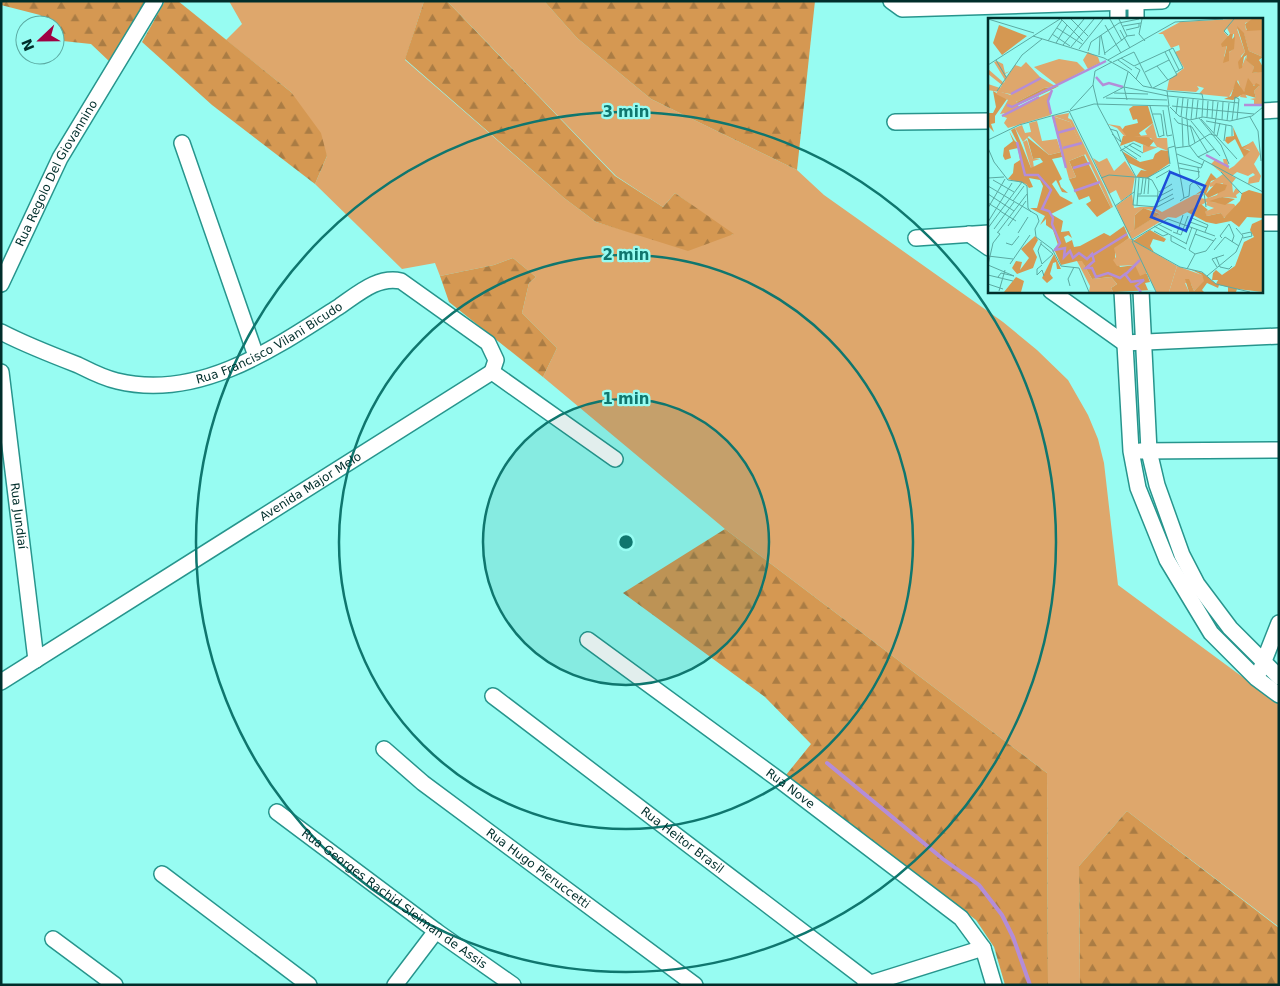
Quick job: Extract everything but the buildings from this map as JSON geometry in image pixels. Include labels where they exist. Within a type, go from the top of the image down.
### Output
[{"type":"street","name":"Rua Regolo Del Giovannino","points":[[1,284],[60,158],[155,1]]},
{"type":"street","points":[[891,1],[902,9],[1014,3],[1162,1]]},
{"type":"street","points":[[1118,2],[1118,18]]},
{"type":"street","points":[[1136,2],[1136,18]]},
{"type":"street","points":[[1262,111],[1279,110]]},
{"type":"street","points":[[894,122],[988,121]]},
{"type":"street","points":[[182,143],[256,356]]},
{"type":"street","points":[[1262,224],[1279,223]]},
{"type":"street","points":[[969,234],[988,247]]},
{"type":"street","points":[[916,238],[988,234]]},
{"type":"street","name":"Rua Francisco Vilani Bicudo","points":[[1,332],[24,344],[116,381],[144,385],[195,380],[223,372],[256,356],[300,332],[368,287],[381,280],[392,279],[401,281],[488,342],[496,360],[492,372]]},
{"type":"street","points":[[1052,292],[1124,343],[1279,336]]},
{"type":"street","points":[[1122,292],[1132,451],[1138,488],[1167,560],[1182,589],[1211,633],[1256,678],[1279,695]]},
{"type":"street","points":[[1141,292],[1142,342],[1149,451],[1157,485],[1182,554],[1197,584],[1230,628],[1279,676]]},
{"type":"street","name":"Rua Jundiaí","points":[[1,372],[36,660]]},
{"type":"street","points":[[492,372],[615,459]]},
{"type":"street","name":"Avenida Major Melo","points":[[1,682],[492,372]]},
{"type":"street","points":[[1132,451],[1279,450]]},
{"type":"street","points":[[1167,560],[1182,554]]},
{"type":"street","points":[[1256,678],[1279,624]]},
{"type":"street","name":"Rua Nove","points":[[588,640],[946,905],[961,918],[983,948],[994,985]]},
{"type":"street","name":"Rua Heitor Brasil","points":[[494,696],[868,984]]},
{"type":"street","name":"Rua Hugo Pieruccetti","points":[[384,749],[423,783],[695,985]]},
{"type":"street","name":"Rua Georges Rachid Sleiman de Assis","points":[[277,812],[436,932],[513,985]]},
{"type":"street","points":[[162,874],[309,985]]},
{"type":"street","points":[[395,985],[436,932]]},
{"type":"street","points":[[53,939],[115,985]]},
{"type":"street","points":[[868,984],[983,948]]},
{"type":"shaded area","points":[[229,1],[424,1],[405,60],[564,198],[596,222],[634,233],[733,235],[675,193],[663,207],[616,176],[447,1],[544,1],[577,38],[651,99],[797,170],[824,195],[1003,322],[1037,350],[1068,380],[1088,415],[1098,439],[1104,463],[1118,585],[1279,704],[1279,927],[1127,811],[1079,866],[1080,985],[1048,985],[1047,773],[725,529],[543,377],[557,348],[522,313],[529,283],[536,277],[513,258],[494,265],[440,276],[435,263],[402,269],[315,184],[327,156],[291,92],[226,40],[242,24]]},
{"type":"green space","points":[[1,1],[147,1],[110,62],[91,44],[65,41],[65,15],[40,15],[1,5]]},
{"type":"green space","points":[[165,1],[178,1],[291,92],[321,133],[327,156],[315,184],[212,105],[142,42]]},
{"type":"green space","points":[[424,1],[447,1],[615,176],[663,207],[675,193],[734,234],[688,251],[596,222],[564,198],[405,59]]},
{"type":"green space","points":[[544,1],[815,1],[797,170],[651,99],[577,38]]},
{"type":"green space","points":[[513,258],[536,277],[529,283],[522,313],[557,348],[543,377],[449,302],[440,276],[494,265]]},
{"type":"green space","points":[[725,529],[1047,773],[1048,985],[1005,985],[994,947],[976,920],[786,775],[811,744],[765,697],[623,593]]},
{"type":"green space","points":[[1127,811],[1279,928],[1279,985],[1080,985],[1079,866]]},
{"type":"waterway","points":[[827,763],[943,859],[979,885],[1002,915],[1013,937],[1030,985]]}]
